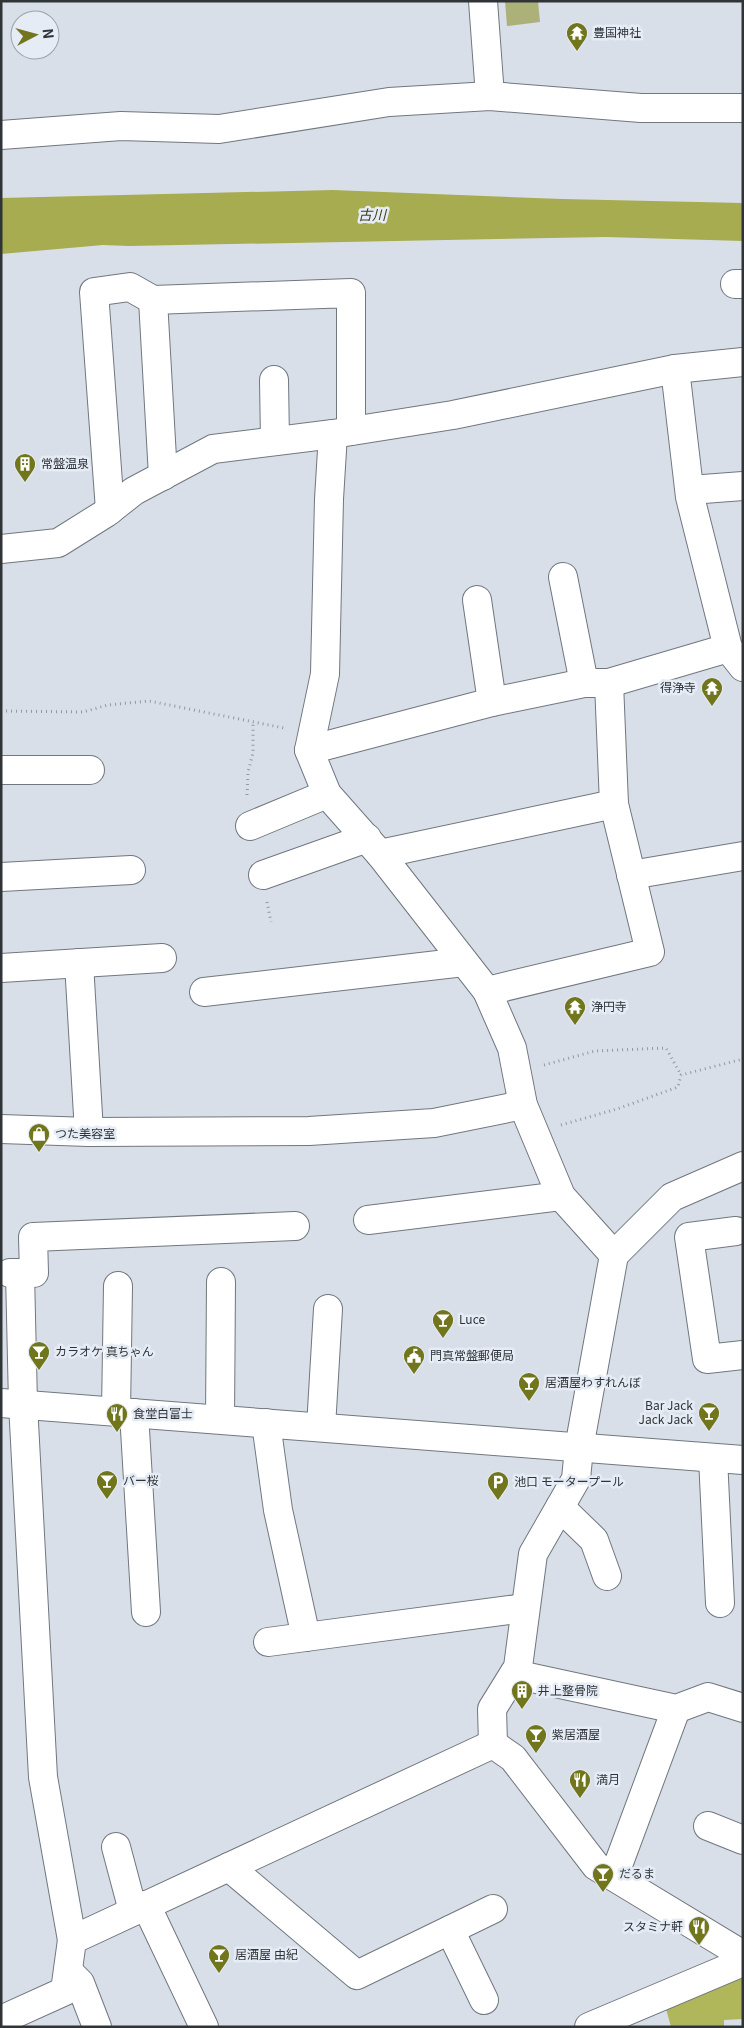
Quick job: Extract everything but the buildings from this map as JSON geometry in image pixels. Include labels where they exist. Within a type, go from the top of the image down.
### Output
[{"type":"street","points":[[483,1],[490,96]]},
{"type":"street","points":[[1,135],[121,126],[219,129],[389,102],[490,96],[641,108],[743,108]]},
{"type":"street","points":[[110,510],[94,292],[130,287],[153,300],[351,293],[342,432],[328,499],[325,674],[311,742],[327,794],[374,846],[487,991],[512,1048],[523,1105],[561,1196],[614,1255]]},
{"type":"street","points":[[153,300],[162,476]]},
{"type":"street","points":[[1,548],[58,543],[110,510],[134,491],[213,449],[453,415],[675,369],[743,362]]},
{"type":"street","points":[[311,742],[492,702],[735,658],[690,490],[675,369]]},
{"type":"street","points":[[274,380],[275,441]]},
{"type":"street","points":[[690,490],[743,486]]},
{"type":"street","points":[[487,991],[650,952],[614,804],[597,683],[563,577]]},
{"type":"street","points":[[477,600],[492,702]]},
{"type":"street","points":[[1,770],[90,770]]},
{"type":"street","points":[[250,826],[327,794]]},
{"type":"street","points":[[263,875],[374,846],[614,804]]},
{"type":"street","points":[[630,874],[743,856]]},
{"type":"street","points":[[1,877],[131,870]]},
{"type":"street","points":[[1,968],[162,958]]},
{"type":"street","points":[[204,992],[464,962]]},
{"type":"street","points":[[79,963],[90,1132]]},
{"type":"street","points":[[1,1129],[90,1132],[309,1131],[434,1123],[523,1105]]},
{"type":"street","points":[[493,1744],[492,1709],[518,1667],[533,1554],[576,1479],[579,1448],[614,1255],[672,1197],[743,1166]]},
{"type":"street","points":[[368,1220],[561,1196]]},
{"type":"street","points":[[5,2021],[65,1991],[72,1940],[43,1776],[12,1404],[11,1273],[34,1273],[33,1237],[295,1226]]},
{"type":"street","points":[[736,1231],[689,1237],[707,1359],[743,1355]]},
{"type":"street","points":[[220,1420],[221,1282]]},
{"type":"street","points":[[118,1286],[125,1412],[146,1612]]},
{"type":"street","points":[[321,1428],[328,1309]]},
{"type":"street","points":[[12,1404],[743,1460]]},
{"type":"street","points":[[266,1423],[278,1510],[306,1637]]},
{"type":"street","points":[[713,1458],[720,1603]]},
{"type":"street","points":[[560,1507],[594,1540],[607,1576]]},
{"type":"street","points":[[268,1642],[525,1608]]},
{"type":"street","points":[[514,1674],[676,1709],[708,1697],[743,1708]]},
{"type":"street","points":[[614,1876],[676,1709]]},
{"type":"street","points":[[72,1940],[493,1744]]},
{"type":"street","points":[[493,1744],[513,1758],[596,1866],[743,1955]]},
{"type":"street","points":[[708,1826],[743,1840]]},
{"type":"street","points":[[116,1847],[139,1908],[204,2027]]},
{"type":"street","points":[[229,1867],[357,1975],[493,1909]]},
{"type":"street","points":[[450,1930],[484,2000]]},
{"type":"street","points":[[589,2027],[743,1962]]},
{"type":"street","points":[[68,1971],[80,1983],[97,2027]]},
{"type":"path","points":[[1,711],[83,712],[108,705],[149,701],[311,742]]},
{"type":"path","points":[[517,1072],[596,1051],[666,1048],[681,1075],[678,1087],[617,1109],[534,1132]]},
{"type":"path","points":[[681,1075],[743,1059]]},
{"type":"shaded area","points":[[505,1],[538,1],[540,22],[507,26]]},
{"type":"shaded area","points":[[743,1977],[743,2019],[724,2020],[724,2027],[671,2027],[665,2005]]},
{"type":"water","name":"古川","points":[[333,190],[562,199],[743,203],[743,241],[606,237],[103,245],[1,254],[1,198]]},
{"type":"place","name":"豊国神社","points":[[577,52]]},
{"type":"place","name":"常盤温泉","points":[[25,483]]},
{"type":"place","name":"得浄寺","points":[[712,707]]},
{"type":"place","name":"浄円寺","points":[[575,1026]]},
{"type":"place","name":"つた美容室","points":[[39,1153]]},
{"type":"place","name":"Luce","points":[[443,1339]]},
{"type":"place","name":"カラオケ 真ちゃん","points":[[39,1371]]},
{"type":"place","name":"門真常盤郵便局","points":[[414,1375]]},
{"type":"place","name":"居酒屋わすれんぼ","points":[[529,1402]]},
{"type":"place","name":"Bar Jack Jack Jack","points":[[709,1432]]},
{"type":"place","name":"食堂白富士","points":[[117,1433]]},
{"type":"place","name":"バー桜","points":[[107,1500]]},
{"type":"place","name":"池口 モータープール","points":[[498,1501]]},
{"type":"place","name":"井上整骨院","points":[[522,1710]]},
{"type":"place","name":"紫居酒屋","points":[[536,1754]]},
{"type":"place","name":"満月","points":[[580,1799]]},
{"type":"place","name":"だるま","points":[[603,1893]]},
{"type":"place","name":"スタミナ軒","points":[[699,1946]]},
{"type":"place","name":"居酒屋 由紀","points":[[219,1974]]}]
